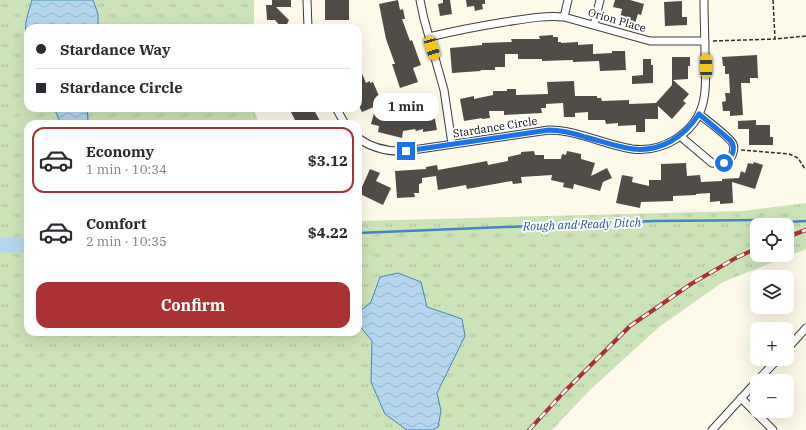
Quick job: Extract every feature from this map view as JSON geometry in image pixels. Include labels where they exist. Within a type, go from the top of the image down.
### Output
[{"type":"street","points":[[307,0],[308,24]]},
{"type":"street","points":[[420,0],[422,13],[444,90],[452,144]]},
{"type":"street","points":[[564,17],[568,0]]},
{"type":"street","points":[[594,25],[600,0]]},
{"type":"street","name":"Stardance Circle","points":[[362,141],[376,148],[393,152],[540,130],[554,130],[572,133],[626,148],[642,150],[652,149],[670,143],[690,127],[699,114],[704,101],[706,86],[704,0]]},
{"type":"street","name":"Orion Place","points":[[429,37],[530,18],[552,16],[564,17],[653,41],[705,41]]},
{"type":"street","points":[[680,136],[714,164],[726,162],[731,157],[733,144],[699,114]]},
{"type":"street","points":[[794,341],[806,328]]},
{"type":"street","points":[[764,374],[771,366]]},
{"type":"street","points":[[712,430],[750,388]]},
{"type":"street","points":[[741,398],[773,430]]},
{"type":"path","points":[[773,0],[775,39]]},
{"type":"path","points":[[705,41],[775,39],[806,36]]},
{"type":"path","points":[[733,150],[789,154],[798,158],[806,169]]},
{"type":"green space","points":[[0,0],[254,0],[254,24],[24,24],[24,112],[255,112],[258,120],[24,120],[24,336],[362,336],[362,221],[742,211],[806,203],[806,249],[794,254],[794,218],[750,218],[750,262],[773,262],[723,282],[659,327],[590,390],[552,430],[0,430]]},
{"type":"water","points":[[32,0],[93,0],[98,14],[98,24],[26,24]]},
{"type":"water","points":[[56,112],[87,112],[88,120],[59,120]]},
{"type":"water","points":[[398,273],[421,282],[427,307],[462,319],[465,336],[437,393],[441,411],[438,427],[432,430],[407,430],[385,414],[371,382],[372,341],[362,329],[362,310],[371,302],[380,277]]},
{"type":"building","points":[[272,0],[291,0],[291,7],[276,7],[289,20],[287,24],[278,24],[275,20],[267,20],[266,5],[272,5]]},
{"type":"building","points":[[325,0],[349,0],[349,20],[325,20]]},
{"type":"building","points":[[398,0],[400,10],[403,9],[405,19],[402,19],[410,41],[412,40],[421,65],[413,68],[418,82],[400,88],[392,64],[395,64],[386,39],[379,4]]},
{"type":"building","points":[[443,0],[450,0],[452,14],[440,16],[438,4],[443,3]]},
{"type":"building","points":[[466,0],[485,0],[485,4],[482,4],[483,9],[475,11],[474,6],[467,7]]},
{"type":"building","points":[[615,0],[630,0],[644,4],[641,15],[638,14],[635,23],[620,19],[622,9],[613,7]]},
{"type":"building","points":[[682,1],[682,17],[687,17],[687,25],[665,26],[664,2]]},
{"type":"building","points":[[553,35],[553,37],[558,37],[558,42],[561,43],[578,42],[578,45],[593,44],[593,54],[612,53],[612,51],[625,51],[626,70],[600,71],[599,61],[542,61],[542,59],[518,59],[518,54],[505,54],[505,67],[495,67],[495,70],[452,73],[450,48],[482,45],[482,43],[512,42],[511,39],[540,39],[539,36]]},
{"type":"building","points":[[757,55],[758,78],[750,78],[750,83],[741,83],[743,115],[730,116],[730,111],[723,111],[722,102],[726,101],[725,93],[730,93],[729,74],[725,74],[725,66],[723,66],[722,57]]},
{"type":"building","points":[[672,57],[690,57],[688,79],[673,80],[689,94],[683,101],[686,103],[672,119],[658,106],[658,119],[645,119],[645,132],[636,132],[636,125],[618,126],[618,123],[606,124],[605,120],[588,120],[588,112],[575,113],[575,117],[564,117],[563,103],[546,104],[546,108],[541,108],[542,113],[504,115],[504,111],[489,111],[490,118],[464,121],[460,99],[474,96],[474,99],[493,95],[493,91],[507,91],[507,89],[516,89],[516,95],[548,94],[547,82],[574,81],[575,96],[597,96],[597,98],[601,98],[602,101],[629,100],[629,104],[656,103],[672,85]]},
{"type":"building","points":[[643,59],[651,59],[651,65],[653,65],[653,83],[632,84],[632,76],[643,75]]},
{"type":"building","points":[[362,74],[366,83],[370,81],[370,83],[373,82],[385,110],[407,115],[405,106],[413,104],[413,107],[432,104],[437,130],[423,132],[423,129],[416,131],[415,129],[403,131],[402,138],[378,132],[379,126],[371,124],[376,106],[362,112]]},
{"type":"building","points":[[291,112],[315,112],[319,120],[295,120]]},
{"type":"building","points":[[756,120],[756,125],[770,125],[770,137],[773,137],[773,145],[749,145],[749,129],[738,129],[738,121]]},
{"type":"building","points":[[534,151],[535,155],[544,155],[544,159],[561,159],[562,154],[566,155],[567,151],[581,154],[581,159],[595,163],[591,176],[607,168],[612,178],[603,182],[600,191],[574,184],[573,189],[563,187],[564,183],[551,180],[552,175],[521,177],[522,183],[513,184],[512,181],[467,189],[466,185],[438,190],[436,176],[422,178],[422,183],[419,184],[419,193],[414,193],[415,197],[397,198],[395,171],[426,169],[426,167],[437,165],[438,170],[487,161],[488,165],[508,161],[508,157],[521,154],[521,152]]},
{"type":"building","points":[[754,162],[763,165],[755,189],[732,182],[733,203],[720,204],[720,201],[710,202],[710,193],[673,196],[673,201],[641,202],[640,208],[616,203],[622,175],[633,177],[632,182],[649,186],[649,180],[661,180],[661,164],[686,163],[687,176],[700,175],[701,182],[722,181],[722,179],[739,178],[741,171],[745,173],[748,163],[753,164]]},
{"type":"building","points":[[370,169],[380,173],[376,181],[391,188],[383,205],[362,195],[362,187]]},
{"type":"waterway","name":"Rough and Ready Ditch","points":[[362,233],[654,221],[806,221]]},
{"type":"waterway","name":"Rough and Ready Ditch","points":[[0,245],[24,245]]},
{"type":"railway","points":[[794,234],[806,230]]},
{"type":"railway","points":[[529,430],[563,393],[630,326],[691,284],[750,251]]},
{"type":"route","points":[[406,151],[540,130],[566,131],[626,148],[642,150],[652,149],[670,143],[680,136],[690,127],[699,114],[733,144],[731,157],[724,163]]}]
